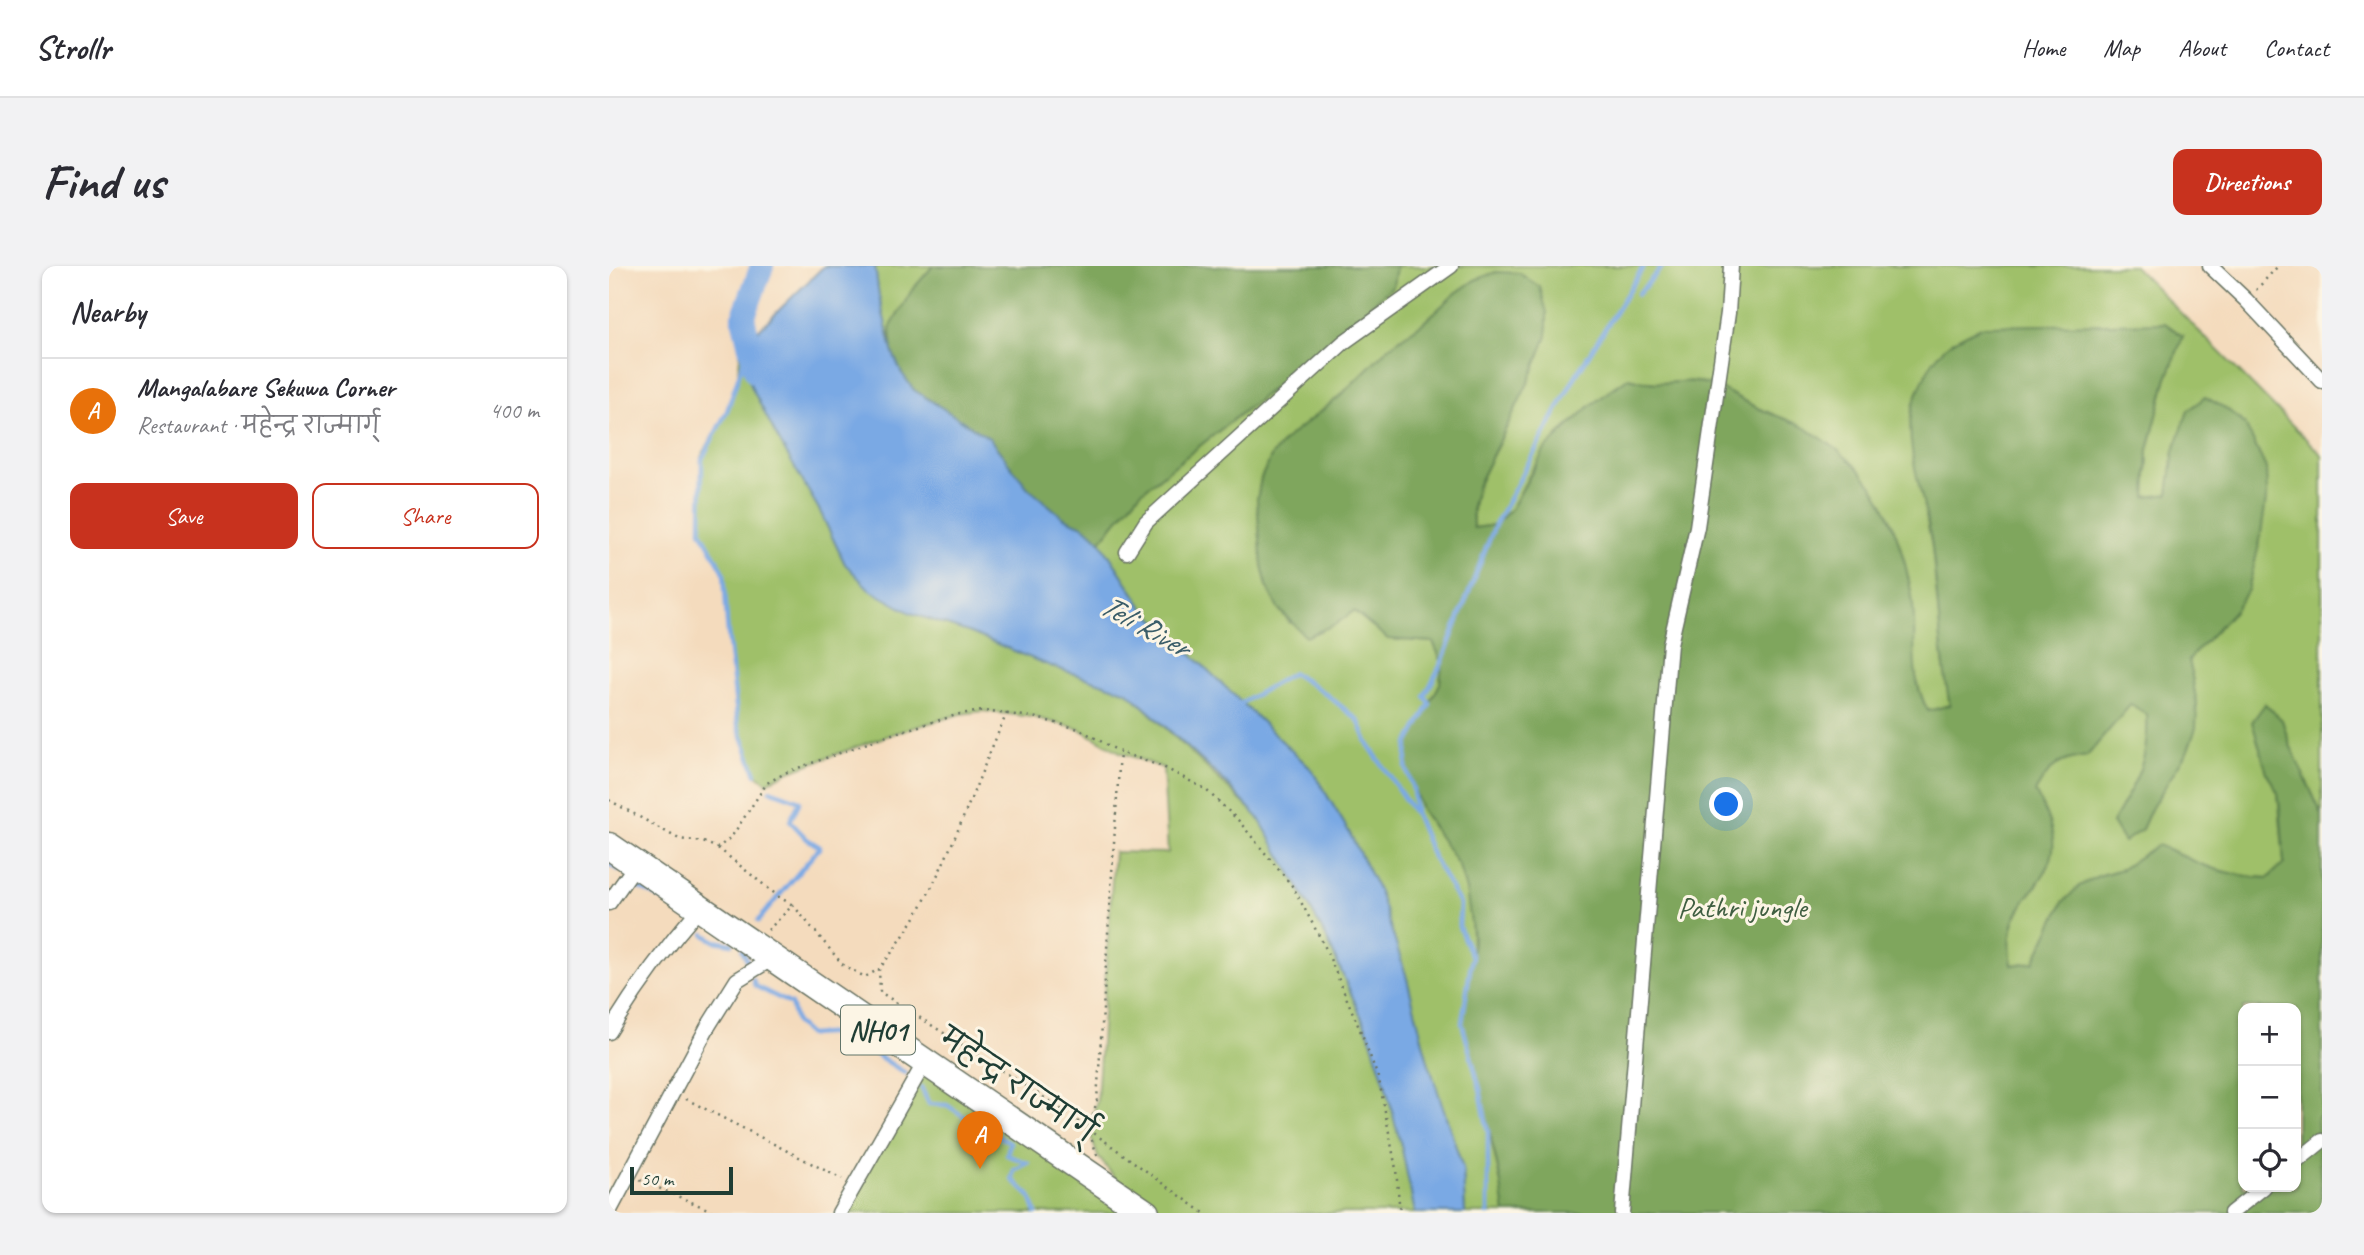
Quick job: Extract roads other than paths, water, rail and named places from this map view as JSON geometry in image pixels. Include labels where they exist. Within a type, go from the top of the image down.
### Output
[{"type":"highway","name":"महेन्द्र राज्मार्ग्","points":[[609,846],[1142,1212]]},
{"type":"street","points":[[1126,552],[1146,522],[1344,342],[1451,266]]},
{"type":"street","points":[[1622,1213],[1670,644],[1697,527],[1728,313],[1731,266]]},
{"type":"street","points":[[2210,266],[2322,381]]},
{"type":"street","points":[[609,903],[635,866]]},
{"type":"street","points":[[609,1032],[643,978],[699,909]]},
{"type":"street","points":[[609,1212],[707,1028],[737,980],[763,951]]},
{"type":"street","points":[[839,1213],[925,1062]]},
{"type":"street","points":[[2301,1158],[2322,1141]]},
{"type":"street","points":[[2231,1213],[2258,1192]]},
{"type":"water","points":[[824,266],[875,266],[892,351],[901,372],[914,390],[989,438],[1028,488],[1064,518],[1085,527],[1100,541],[1144,609],[1311,769],[1348,830],[1379,892],[1406,975],[1427,1058],[1463,1169],[1465,1213],[1415,1213],[1384,1080],[1369,1034],[1327,939],[1258,817],[1223,780],[1128,692],[911,613],[870,590],[845,564],[820,511],[752,388],[743,363],[741,347]]},
{"type":"waterway","name":"Teli River","points":[[756,372],[743,318],[762,266]]},
{"type":"waterway","points":[[1488,1213],[1488,1132],[1480,1089],[1462,1023],[1472,957],[1459,927],[1460,904],[1433,857],[1415,813],[1413,789],[1406,767],[1408,744],[1430,704],[1425,696],[1442,662],[1495,525],[1575,377],[1644,266]]},
{"type":"waterway","points":[[1638,294],[1663,266]]},
{"type":"waterway","points":[[744,360],[727,411],[702,459],[701,531],[724,572],[738,725],[756,774]]},
{"type":"waterway","points":[[1240,704],[1293,673],[1326,694],[1358,720],[1368,744],[1414,813]]},
{"type":"waterway","points":[[758,921],[820,847],[807,839],[790,821],[800,801],[770,790]]},
{"type":"waterway","points":[[609,864],[618,870]]},
{"type":"waterway","points":[[637,887],[667,901]]},
{"type":"waterway","points":[[704,934],[715,941],[732,944]]},
{"type":"waterway","points":[[742,950],[748,962]]},
{"type":"waterway","points":[[753,979],[755,986],[791,1004],[796,1023],[809,1035],[843,1033],[905,1073]]},
{"type":"waterway","points":[[921,1087],[929,1104],[947,1105],[1010,1142],[1007,1155],[1028,1163],[1014,1170],[1012,1179],[1030,1196],[1036,1213]]},
{"type":"place","name":"Mangalabare Sekuwa Corner","points":[[980,1169]]},
{"type":"park label","name":"Pathri jungle","points":[[1742,907]]}]
